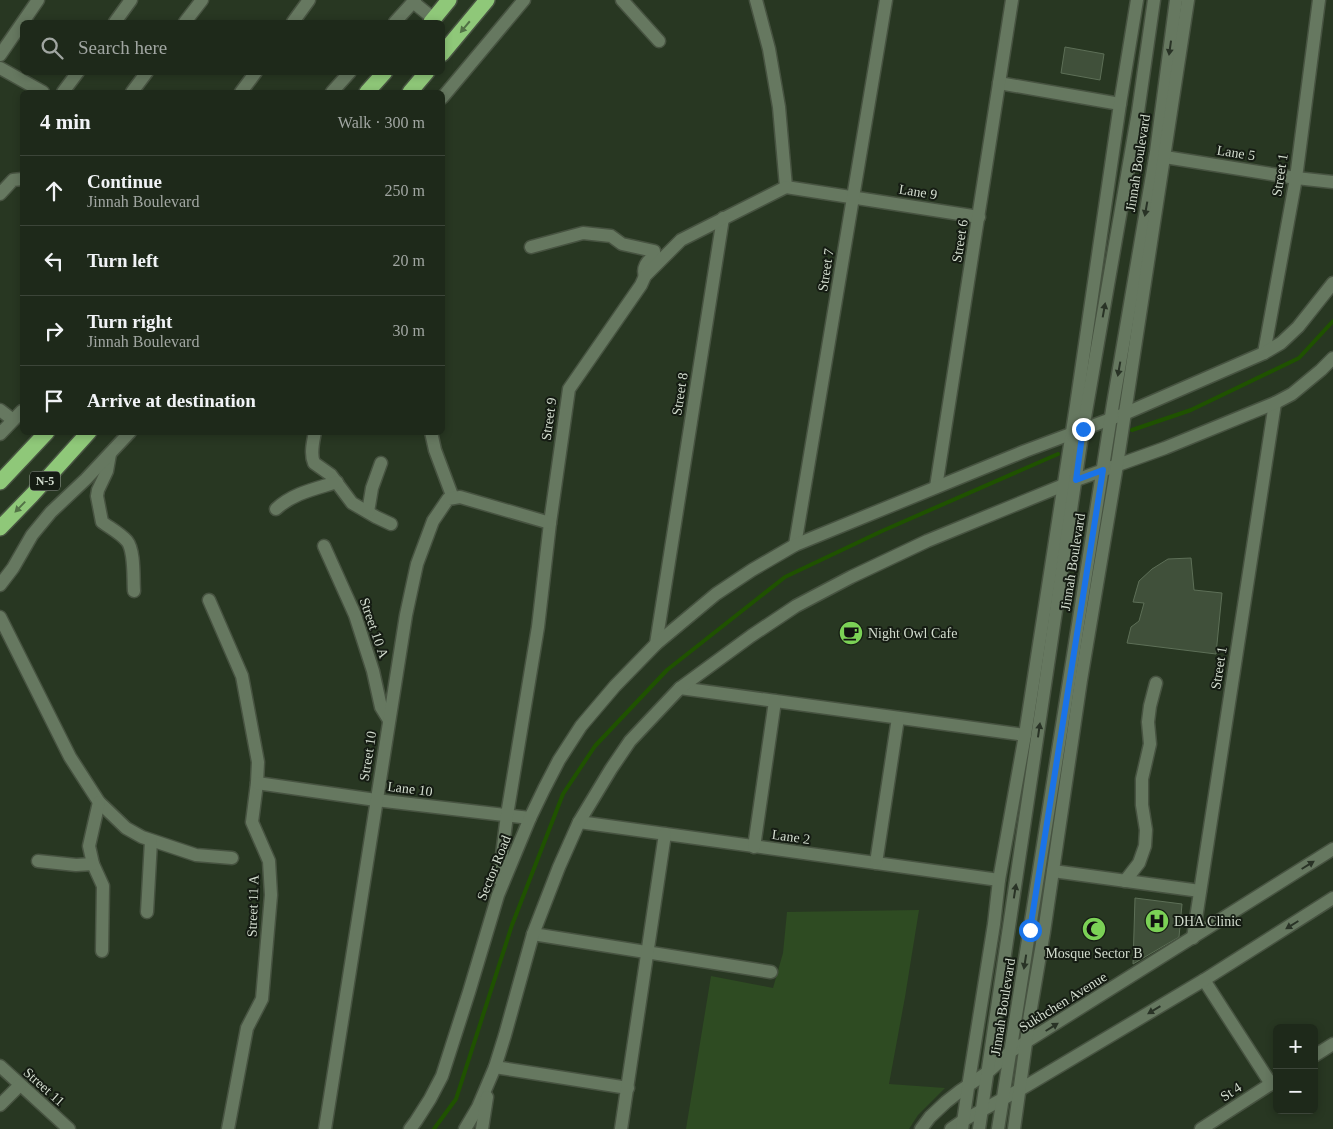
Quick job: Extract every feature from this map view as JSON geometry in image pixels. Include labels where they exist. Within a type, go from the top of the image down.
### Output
[{"type":"highway","points":[[433,20],[449,0]]},
{"type":"highway","points":[[445,50],[487,0]]},
{"type":"highway","points":[[369,90],[382,75]]},
{"type":"highway","points":[[412,90],[424,75]]},
{"type":"highway","name":"N-5","points":[[0,482],[44,435]]},
{"type":"highway","name":"N-5","points":[[0,528],[86,435]]},
{"type":"street","points":[[24,20],[38,0]]},
{"type":"street","points":[[116,20],[131,0]]},
{"type":"street","points":[[187,20],[202,0]]},
{"type":"street","points":[[294,20],[309,0]]},
{"type":"street","points":[[445,94],[524,0]]},
{"type":"street","points":[[622,0],[659,41]]},
{"type":"street","points":[[756,0],[769,49],[777,98],[786,187]]},
{"type":"street","name":"Street 7","points":[[795,545],[886,0]]},
{"type":"street","name":"Street 6","points":[[936,487],[1012,0]]},
{"type":"street","name":"Jinnah Boulevard","points":[[998,1129],[1111,419],[1180,16],[1176,0]]},
{"type":"street","points":[[1014,1129],[1081,680],[1165,157],[1180,16],[1188,0]]},
{"type":"street","name":"Street 1","points":[[1264,353],[1296,178],[1319,0]]},
{"type":"street","points":[[397,20],[414,1],[431,20]]},
{"type":"street","points":[[963,1124],[999,880],[1025,735],[1063,486],[1077,431],[1120,104],[1136,5],[1153,6]]},
{"type":"street","name":"Jinnah Boulevard","points":[[979,1129],[1076,480],[1077,431],[1138,112],[1153,6]]},
{"type":"street","points":[[0,55],[20,26]]},
{"type":"street","points":[[0,68],[39,90]]},
{"type":"street","points":[[64,90],[76,75]]},
{"type":"street","points":[[134,90],[145,75]]},
{"type":"street","points":[[242,90],[254,75]]},
{"type":"street","points":[[334,90],[347,75]]},
{"type":"street","points":[[999,83],[1120,104]]},
{"type":"street","name":"Lane 5","points":[[1165,157],[1333,182]]},
{"type":"street","points":[[0,194],[13,180],[20,179]]},
{"type":"street","points":[[723,218],[786,187],[853,197]]},
{"type":"street","name":"Lane 9","points":[[853,197],[979,217]]},
{"type":"street","name":"Street 9","points":[[498,895],[507,815],[538,628],[550,523],[569,389],[645,276],[681,240],[723,218]]},
{"type":"street","name":"Street 8","points":[[656,644],[723,218]]},
{"type":"street","points":[[531,247],[583,233],[611,236],[622,244],[654,251],[654,256],[646,264],[643,272],[645,276]]},
{"type":"street","name":"Sector Road","points":[[410,1129],[430,1099],[442,1076],[498,895],[530,818],[560,760],[582,726],[615,686],[656,644],[716,594],[795,545],[1025,451],[1124,414],[1264,353],[1281,343],[1298,327],[1333,283]]},
{"type":"street","points":[[465,1129],[478,1107],[489,1082],[505,1035],[533,934],[579,822],[630,741],[680,688],[796,606],[843,581],[927,540],[1076,480],[1165,448],[1275,403],[1292,394],[1322,370],[1333,358]]},
{"type":"street","name":"Street 1","points":[[1193,938],[1275,403]]},
{"type":"street","points":[[0,410],[13,420]]},
{"type":"street","points":[[0,434],[20,413]]},
{"type":"street","points":[[0,584],[13,568],[32,536],[51,512],[127,435]]},
{"type":"street","points":[[314,435],[312,442],[312,460],[314,463],[331,475],[352,503],[391,524]]},
{"type":"street","points":[[432,435],[434,450],[454,498],[460,497],[550,523]]},
{"type":"street","points":[[110,454],[107,471],[98,490],[98,507],[102,522],[121,535],[130,547],[134,591]]},
{"type":"street","points":[[368,512],[372,488],[381,463]]},
{"type":"street","points":[[276,509],[287,500],[299,494],[337,482]]},
{"type":"street","name":"Street 10","points":[[324,1129],[406,615],[417,564],[433,521],[448,499],[454,498]]},
{"type":"street","name":"Street 10 A","points":[[324,546],[355,615],[373,671],[381,707],[389,720]]},
{"type":"street","name":"Street 11 A","points":[[209,600],[242,676],[258,762],[258,783],[252,822],[269,861],[271,895],[262,998],[247,1028],[228,1129]]},
{"type":"street","points":[[0,617],[70,757],[99,802],[126,828],[142,838],[196,855],[232,858]]},
{"type":"street","points":[[1125,881],[1139,863],[1145,846],[1146,830],[1142,806],[1142,779],[1150,744],[1148,722],[1156,682]]},
{"type":"street","points":[[680,688],[1025,735]]},
{"type":"street","points":[[754,847],[775,701]]},
{"type":"street","points":[[876,864],[898,718]]},
{"type":"street","name":"Lane 10","points":[[258,783],[376,800],[530,818]]},
{"type":"street","points":[[99,802],[89,846],[93,864],[103,886],[102,951]]},
{"type":"street","name":"Lane 2","points":[[579,822],[999,880]]},
{"type":"street","points":[[621,1129],[665,834]]},
{"type":"street","points":[[147,912],[151,840]]},
{"type":"street","name":"Sukhchen Avenue","points":[[921,1129],[930,1117],[946,1102],[988,1072],[1010,1052],[1193,938],[1333,847]]},
{"type":"street","points":[[38,861],[76,865],[93,864]]},
{"type":"street","points":[[1053,871],[1200,891]]},
{"type":"street","points":[[951,1129],[963,1124],[982,1110],[1021,1089],[1204,980],[1333,898]]},
{"type":"street","points":[[994,924],[1009,929]]},
{"type":"street","points":[[1030,930],[1044,932]]},
{"type":"street","points":[[533,934],[771,972]]},
{"type":"street","points":[[1204,980],[1273,1081]]},
{"type":"street","points":[[1318,1053],[1333,1044]]},
{"type":"street","name":"Street 11","points":[[0,1066],[69,1129]]},
{"type":"street","points":[[494,1067],[628,1088]]},
{"type":"street","points":[[482,1129],[489,1082]]},
{"type":"street","name":"St 4","points":[[1201,1129],[1273,1083]]},
{"type":"street","points":[[0,1105],[20,1085]]},
{"type":"green space","points":[[919,910],[889,1084],[945,1088],[918,1115],[909,1129],[686,1129],[711,976],[773,988],[783,953],[787,912]]},
{"type":"building","points":[[1065,47],[1104,54],[1100,80],[1061,73]]},
{"type":"building","points":[[1191,558],[1194,590],[1222,593],[1216,654],[1127,643],[1131,627],[1139,621],[1144,603],[1133,602],[1139,581],[1152,569],[1168,559]]},
{"type":"building","name":"DHA Clinic","points":[[1135,898],[1182,904],[1179,937],[1133,964]]},
{"type":"waterway","points":[[1132,430],[1191,410],[1299,358],[1333,321]]},
{"type":"waterway","points":[[434,1129],[456,1099],[512,925],[563,794],[595,746],[667,670],[785,577],[882,531],[1058,454]]},
{"type":"place","name":"Night Owl Cafe","points":[[851,633]]},
{"type":"place","name":"DHA Clinic","points":[[1157,921]]},
{"type":"place","name":"Mosque Sector B","points":[[1094,929]]},
{"type":"route","points":[[1030,930],[1103,470],[1076,480],[1083,429]]}]
